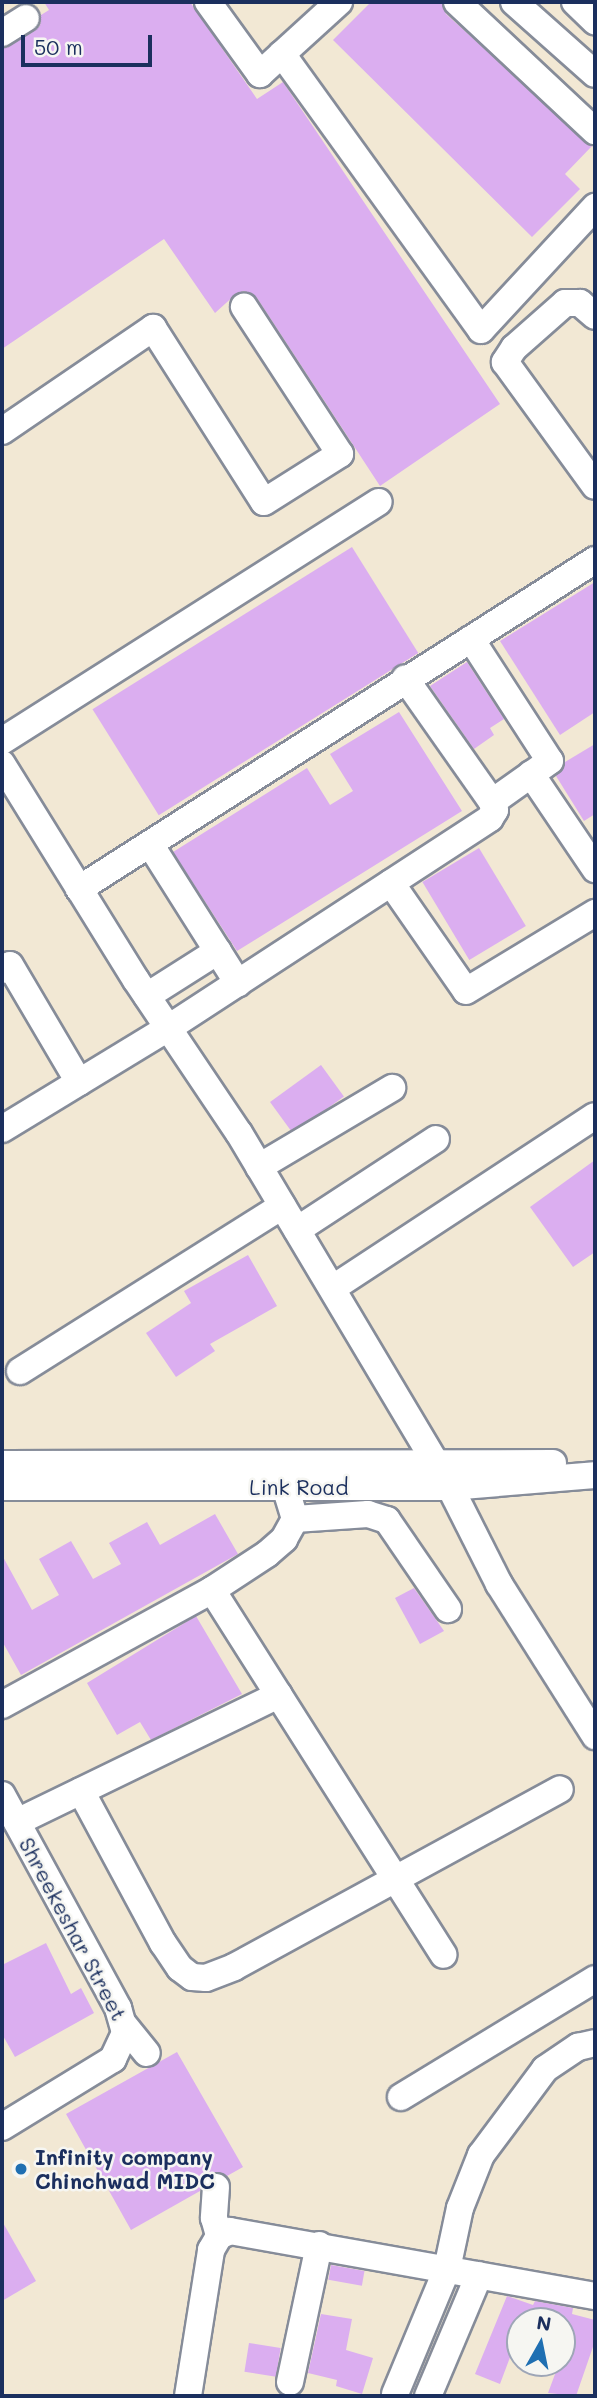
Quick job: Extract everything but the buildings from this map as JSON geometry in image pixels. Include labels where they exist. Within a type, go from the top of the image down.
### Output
[{"type":"street","points":[[208,2],[260,74],[339,2]]},
{"type":"street","points":[[457,2],[595,131]]},
{"type":"street","points":[[514,2],[595,74]]},
{"type":"street","points":[[575,2],[595,21]]},
{"type":"street","points":[[2,33],[26,18]]},
{"type":"street","points":[[282,54],[481,330],[595,207]]},
{"type":"street","points":[[595,316],[580,303],[565,303],[514,348],[505,362],[595,486]]},
{"type":"street","points":[[2,431],[153,328],[264,502],[340,454],[244,307]]},
{"type":"street","points":[[2,741],[379,502]]},
{"type":"street","points":[[79,889],[405,678],[595,559]]},
{"type":"street","points":[[471,639],[550,761],[492,802]]},
{"type":"street","points":[[2,1129],[170,1027],[490,818],[495,810],[492,802],[405,678]]},
{"type":"street","points":[[531,774],[595,869]]},
{"type":"street","points":[[4,775],[259,1167],[450,1487],[499,1584],[595,1736]]},
{"type":"street","points":[[150,844],[238,983]]},
{"type":"street","points":[[391,883],[466,991],[595,914]]},
{"type":"street","points":[[147,996],[218,951]]},
{"type":"street","points":[[2,970],[10,965],[79,1082]]},
{"type":"street","points":[[259,1167],[392,1088]]},
{"type":"street","points":[[333,1288],[595,1116]]},
{"type":"street","points":[[297,1230],[436,1139]]},
{"type":"street","points":[[20,1371],[282,1206]]},
{"type":"street","name":"Link Road","points":[[2,1464],[546,1464],[595,1459]]},
{"type":"street","name":"Link Road","points":[[2,1487],[450,1487],[595,1475]]},
{"type":"street","points":[[2,1705],[212,1590],[267,1554],[284,1539],[295,1520],[285,1488]]},
{"type":"street","points":[[295,1520],[368,1514],[387,1520],[448,1609]]},
{"type":"street","points":[[212,1590],[444,1955]]},
{"type":"street","points":[[17,1822],[279,1695]]},
{"type":"street","points":[[81,1791],[163,1943],[192,1977],[206,1978],[234,1967],[559,1788]]},
{"type":"street","name":"Shreekeshar Street","points":[[2,1795],[124,2025],[123,2044],[113,2059],[2,2127]]},
{"type":"street","points":[[401,2097],[595,1979]]},
{"type":"street","points":[[124,2025],[148,2053]]},
{"type":"street","points":[[395,2394],[447,2269],[460,2208],[481,2155],[533,2082],[589,2040]]},
{"type":"street","points":[[188,2396],[211,2250],[219,2235],[214,2207],[216,2188]]},
{"type":"street","points":[[219,2235],[250,2233],[595,2296]]},
{"type":"street","points":[[290,2382],[319,2245]]},
{"type":"street","points":[[428,2396],[479,2275]]},
{"type":"place","name":"Infinity company Chinchwad MIDC","points":[[21,2169]]}]
